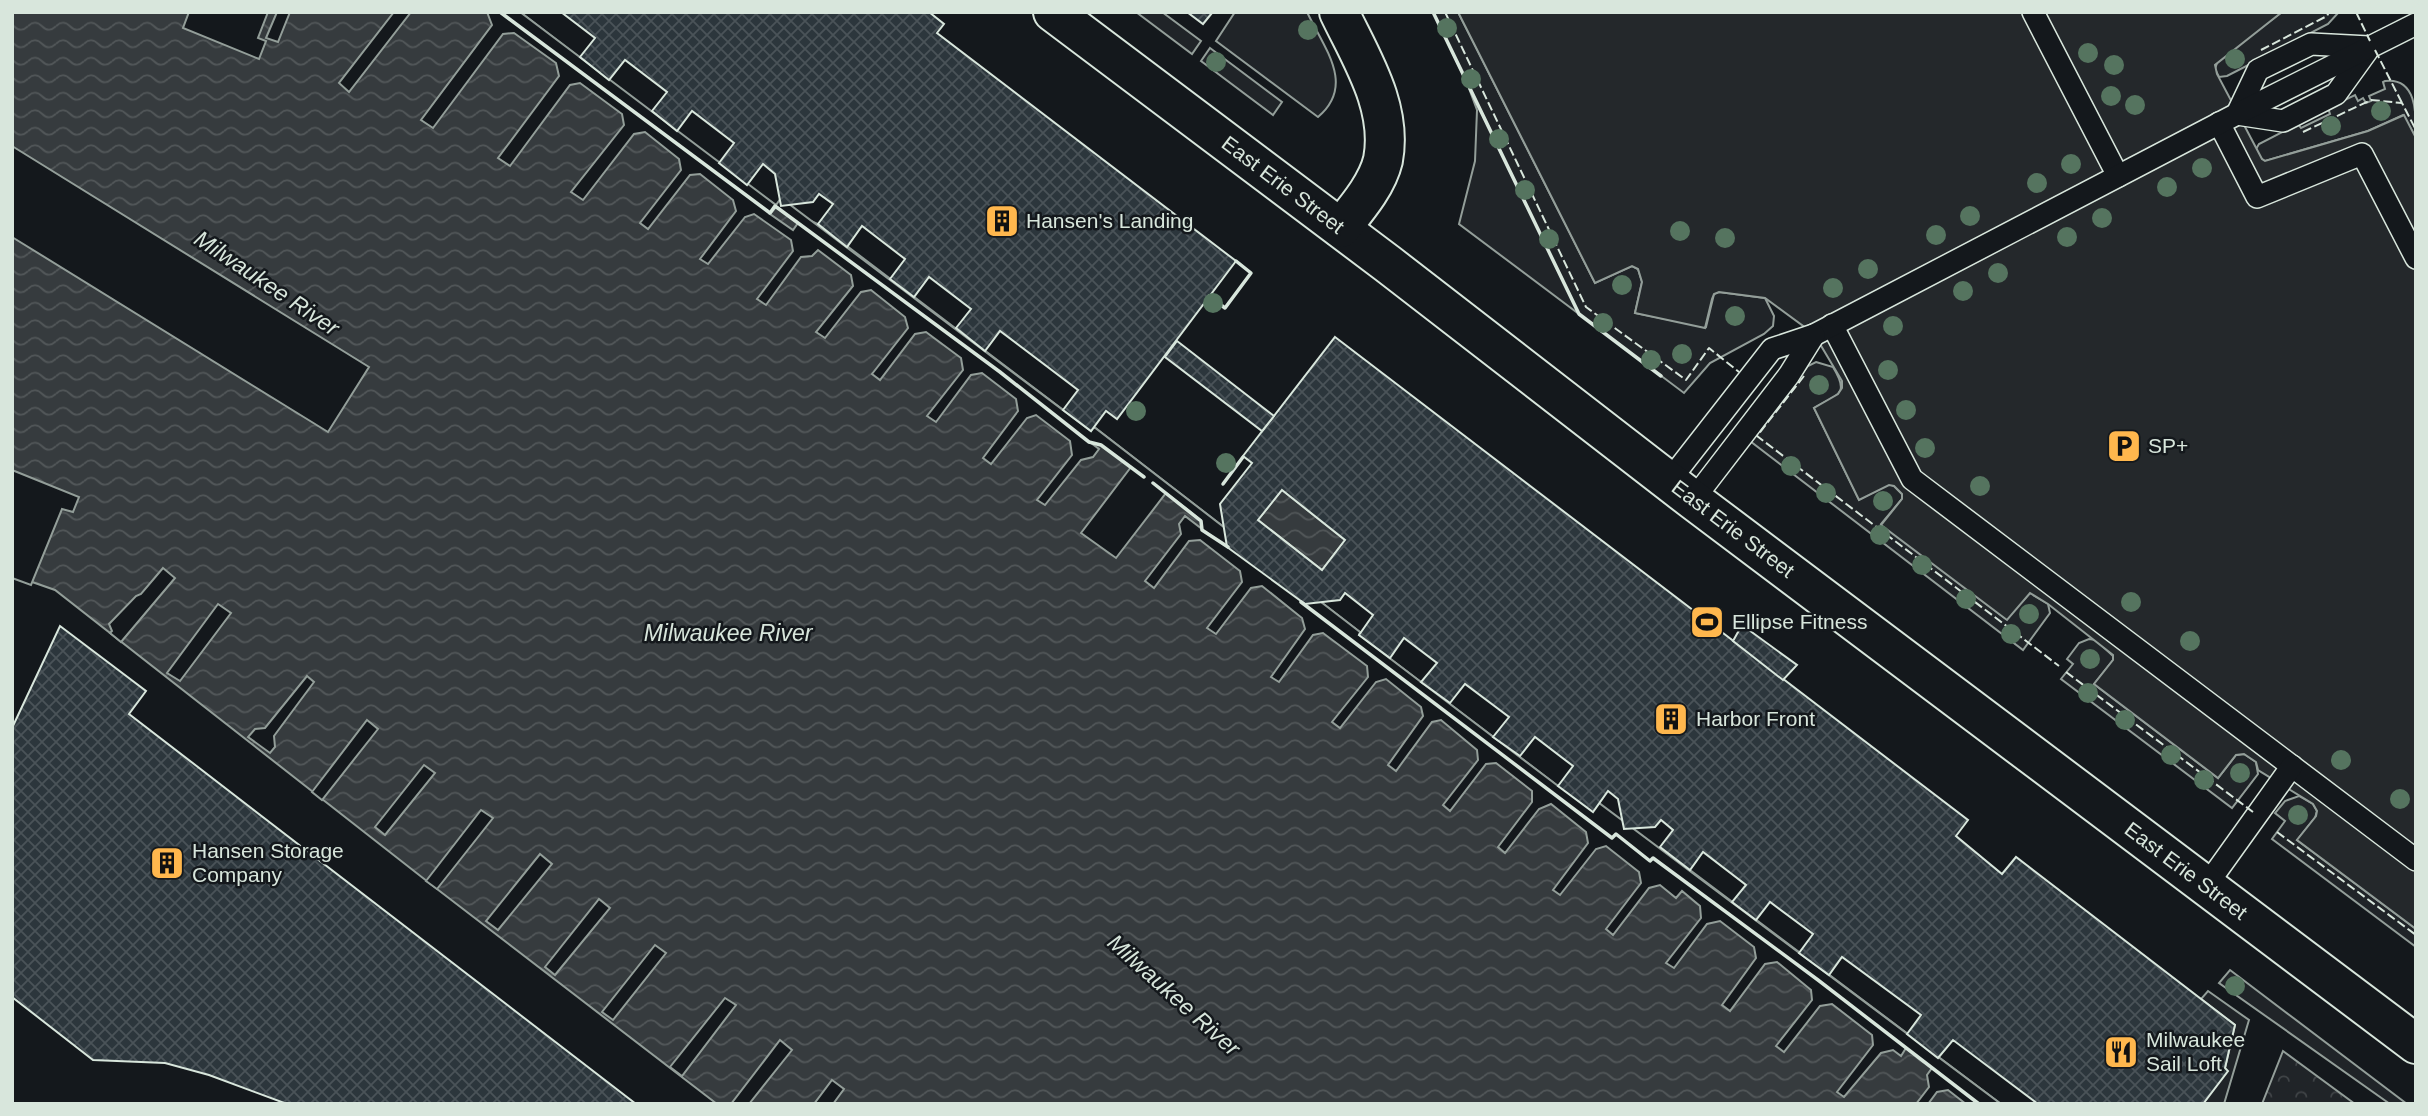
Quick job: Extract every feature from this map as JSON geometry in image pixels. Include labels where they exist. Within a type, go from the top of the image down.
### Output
[{"type":"street","name":"East Erie Street","points":[[1053,12],[2416,1044]]},
{"type":"street","points":[[1339,12],[1376,90],[1383,114],[1385,138],[1382,162],[1367,194],[1341,228]]},
{"type":"lane","points":[[2033,12],[2118,176]]},
{"type":"lane","points":[[1681,490],[1772,349],[1823,330],[2228,119],[2283,121],[2336,94],[2370,47],[2416,24]]},
{"type":"lane","points":[[2228,119],[2258,71],[2265,67],[2311,44],[2370,47]]},
{"type":"lane","points":[[2228,119],[2257,197],[2362,154],[2416,258]]},
{"type":"lane","points":[[1681,490],[1789,375],[1823,330]]},
{"type":"lane","points":[[1823,330],[1912,479],[2416,860]]},
{"type":"lane","points":[[2206,886],[2292,766]]},
{"type":"green space","points":[[1136,12],[1162,12],[1201,41],[1192,54]]},
{"type":"green space","points":[[1235,12],[1307,12],[1328,53],[1336,79],[1335,92],[1329,105],[1318,117],[1216,41]]},
{"type":"green space","points":[[1433,12],[1458,12],[1595,283],[1632,266],[1638,269],[1642,282],[1635,313],[1706,327],[1714,294],[1719,292],[1765,298],[1774,316],[1773,326],[1764,334],[1710,363],[1684,393],[1459,224],[1475,161],[1477,110]]},
{"type":"green space","points":[[2282,12],[2339,12],[2328,24],[2227,76],[2219,77],[2215,69],[2218,60]]},
{"type":"green space","points":[[1210,48],[1282,102],[1273,115],[1201,61]]},
{"type":"green space","points":[[2385,81],[2396,81],[2404,85],[2409,92],[2415,110],[2416,138],[2403,115],[2368,131],[2265,161],[2259,157],[2256,149],[2259,144],[2298,124],[2301,128],[2330,114],[2328,108],[2355,95],[2358,101],[2363,98],[2366,103],[2371,101],[2369,96],[2385,89]]},
{"type":"green space","points":[[1816,362],[1833,367],[1841,383],[1839,393],[1814,408],[1859,500],[1889,484],[1902,494],[1902,499],[1881,524],[2006,619],[2030,593],[2048,604],[2050,613],[2023,650],[1750,441],[1808,366]]},
{"type":"green space","points":[[2089,639],[2096,640],[2113,656],[2113,660],[2094,684],[2218,778],[2236,755],[2244,754],[2256,762],[2258,774],[2232,808],[2061,679],[2073,664],[2067,659],[2079,643]]},
{"type":"green space","points":[[2299,796],[2313,804],[2317,811],[2315,818],[2297,840],[2416,929],[2416,947],[2272,839],[2285,821],[2275,813],[2285,801]]},
{"type":"green space","points":[[2230,970],[2407,1104],[2390,1104],[2219,983]]},
{"type":"green space","points":[[2208,991],[2249,1020],[2224,1104],[2203,1104],[2225,1068],[2235,1025],[2201,999]]},
{"type":"green space","points":[[2283,1051],[2355,1104],[2262,1104]]},
{"type":"shaded area","name":"SP+","points":[[1458,12],[2282,12],[2215,65],[2217,74],[2262,159],[2265,161],[2368,131],[2404,115],[2416,138],[2416,929],[2297,840],[2316,816],[2317,811],[2313,804],[2258,770],[2256,762],[2244,754],[2236,755],[2218,778],[2094,684],[2113,660],[2113,655],[2048,604],[2030,593],[2007,620],[1881,525],[1902,499],[1902,494],[1889,485],[1859,500],[1814,408],[1838,394],[1842,381],[1814,334],[1765,298],[1719,292],[1714,294],[1712,299],[1705,328],[1635,313],[1642,282],[1638,269],[1632,266],[1595,283]]},
{"type":"water","name":"Milwaukee River","points":[[12,12],[520,12],[747,185],[776,205],[818,224],[1091,431],[1094,427],[1360,632],[1359,635],[1558,786],[1690,870],[2001,1104],[717,1104],[55,590],[12,575]]},
{"type":"water","points":[[1282,490],[1345,540],[1322,570],[1258,520]]},
{"type":"pier","points":[[189,12],[268,12],[258,38],[266,41],[259,59],[183,28]]},
{"type":"pier","points":[[277,12],[290,12],[278,42],[266,38]]},
{"type":"pier","points":[[394,12],[411,12],[349,92],[339,83]]},
{"type":"pier","points":[[487,12],[520,12],[776,205],[781,198],[1091,431],[1094,427],[1360,632],[1359,635],[1558,786],[1599,803],[2001,1104],[1966,1104],[1948,1090],[1937,1092],[1928,1104],[1916,1104],[1929,1087],[1927,1075],[1932,1068],[1906,1048],[1901,1056],[1893,1050],[1881,1053],[1844,1097],[1837,1092],[1873,1045],[1872,1035],[1832,1004],[1820,1006],[1784,1052],[1776,1046],[1812,1000],[1811,990],[1777,962],[1765,964],[1730,1011],[1722,1005],[1756,958],[1754,947],[1720,921],[1707,924],[1674,968],[1666,963],[1701,918],[1700,906],[1682,891],[1676,898],[1660,885],[1649,888],[1613,935],[1606,929],[1641,883],[1639,872],[1606,846],[1596,849],[1560,895],[1553,890],[1588,843],[1586,832],[1551,804],[1539,809],[1505,853],[1498,847],[1532,802],[1532,791],[1496,763],[1486,764],[1450,811],[1443,805],[1478,760],[1477,750],[1441,720],[1432,722],[1396,771],[1388,765],[1423,716],[1421,707],[1386,679],[1376,682],[1340,728],[1332,722],[1368,677],[1367,666],[1323,633],[1313,635],[1279,682],[1271,677],[1305,629],[1302,618],[1262,586],[1251,588],[1216,634],[1207,628],[1242,582],[1240,571],[1200,540],[1189,541],[1154,588],[1145,581],[1181,534],[1179,524],[1185,516],[1202,529],[1201,520],[1166,493],[1116,558],[1081,533],[1131,467],[1101,445],[1091,443],[1099,449],[1093,457],[1081,460],[1045,505],[1037,500],[1072,455],[1070,441],[1036,415],[1027,418],[991,464],[983,458],[1018,411],[1016,399],[982,373],[971,375],[936,422],[927,416],[963,370],[961,358],[926,332],[915,334],[880,380],[872,374],[908,328],[905,317],[871,290],[861,292],[825,338],[816,332],[853,286],[851,275],[818,250],[812,256],[801,257],[766,305],[757,299],[793,251],[791,240],[754,214],[745,217],[708,264],[700,259],[736,211],[733,200],[700,174],[690,175],[648,229],[640,223],[681,170],[679,159],[645,132],[634,134],[583,200],[571,192],[624,125],[622,114],[580,83],[570,85],[510,166],[498,158],[559,76],[556,63],[514,33],[503,34],[433,128],[421,120],[492,25]],"holes":[[[776,207],[798,223],[793,230],[770,214]]]},
{"type":"pier","points":[[12,146],[369,367],[328,432],[12,237]]},
{"type":"pier","points":[[12,470],[79,497],[73,512],[62,509],[31,585],[12,578]]},
{"type":"pier","points":[[163,568],[175,578],[121,642],[110,633],[112,631],[109,624],[141,594]]},
{"type":"pier","points":[[218,604],[231,613],[180,681],[167,673]]},
{"type":"pier","points":[[307,676],[314,682],[274,736],[275,747],[270,753],[248,737],[255,729],[265,728]]},
{"type":"pier","points":[[367,720],[378,729],[322,800],[312,792]]},
{"type":"pier","points":[[424,765],[435,773],[385,835],[375,827]]},
{"type":"pier","points":[[481,810],[493,818],[437,889],[426,881]]},
{"type":"pier","points":[[540,854],[552,864],[498,930],[486,921]]},
{"type":"pier","points":[[599,899],[610,908],[555,975],[545,967]]},
{"type":"pier","points":[[655,945],[666,953],[613,1020],[602,1012]]},
{"type":"pier","points":[[725,998],[736,1005],[682,1076],[670,1067]]},
{"type":"pier","points":[[780,1040],[792,1050],[749,1104],[731,1104]]},
{"type":"pier","points":[[832,1080],[844,1089],[833,1104],[814,1104]]},
{"type":"building","name":"Hansen's Landing","points":[[561,12],[929,12],[944,24],[937,33],[1236,261],[1117,419],[1106,411],[1091,431],[1063,410],[1078,390],[1000,331],[985,351],[956,328],[971,309],[929,277],[914,297],[890,279],[905,259],[862,226],[847,247],[818,224],[833,204],[819,194],[813,202],[781,206],[775,174],[763,164],[747,185],[719,163],[734,143],[692,111],[677,131],[652,111],[667,92],[625,60],[609,80],[580,57],[595,38]]},
{"type":"building","points":[[1187,12],[1211,12],[1212,13],[1203,24]]},
{"type":"building","name":"Harbor Front","points":[[1335,337],[1968,820],[1956,836],[2002,874],[2016,857],[2235,1025],[2225,1068],[2228,1071],[2203,1104],[2038,1104],[1953,1040],[1938,1058],[1907,1034],[1921,1015],[1842,957],[1829,975],[1799,953],[1813,934],[1770,902],[1756,920],[1732,902],[1746,885],[1703,852],[1690,870],[1660,847],[1673,830],[1661,820],[1655,827],[1624,829],[1618,799],[1608,791],[1593,812],[1558,786],[1573,766],[1535,737],[1520,756],[1493,737],[1509,717],[1465,684],[1450,703],[1421,682],[1437,663],[1404,638],[1390,658],[1359,635],[1373,615],[1345,593],[1340,600],[1305,604],[1227,547],[1220,504],[1252,463],[1243,456]],"holes":[[[1282,490],[1345,540],[1322,570],[1258,520]]]},
{"type":"building","points":[[1177,341],[1274,416],[1262,431],[1165,357]]},
{"type":"building","points":[[1742,625],[1797,665],[1783,680],[1733,641]]},
{"type":"building","name":"Hansen Storage Company","points":[[60,626],[146,691],[129,714],[636,1104],[287,1104],[209,1075],[165,1063],[93,1060],[12,997],[12,728]]},
{"type":"fence","points":[[1445,12],[1586,307],[1686,380],[1709,348],[1739,372]]},
{"type":"fence","points":[[2261,50],[2327,16],[2329,12]]},
{"type":"fence","points":[[2356,12],[2370,41]]},
{"type":"fence","points":[[2375,50],[2402,103]]},
{"type":"fence","points":[[2303,132],[2371,100],[2402,103],[2416,130]]},
{"type":"fence","points":[[1804,376],[1757,436],[2059,666]]},
{"type":"fence","points":[[2066,672],[2253,812]]},
{"type":"fence","points":[[2277,832],[2416,935]]},
{"type":"wall","points":[[500,12],[770,213],[775,206],[1000,372],[1089,442],[1101,445],[1144,477]]},
{"type":"wall","points":[[1433,12],[1579,314],[1661,376]]},
{"type":"wall","points":[[1209,296],[1225,308],[1251,273],[1236,261]]},
{"type":"wall","points":[[1223,484],[1243,457]]},
{"type":"wall","points":[[1153,483],[1201,521],[1202,530],[1228,547]]},
{"type":"wall","points":[[1301,602],[1612,838],[1616,834],[1650,861],[1653,858],[1979,1104]]},
{"type":"place","name":"Hansen's Landing","points":[[1002,221]]},
{"type":"place","name":"SP+","points":[[2124,446]]},
{"type":"place","name":"Ellipse Fitness","points":[[1707,622]]},
{"type":"place","name":"Harbor Front","points":[[1671,719]]},
{"type":"place","name":"Hansen Storage Company","points":[[167,863]]},
{"type":"place","name":"Milwaukee Sail Loft","points":[[2121,1052]]}]
